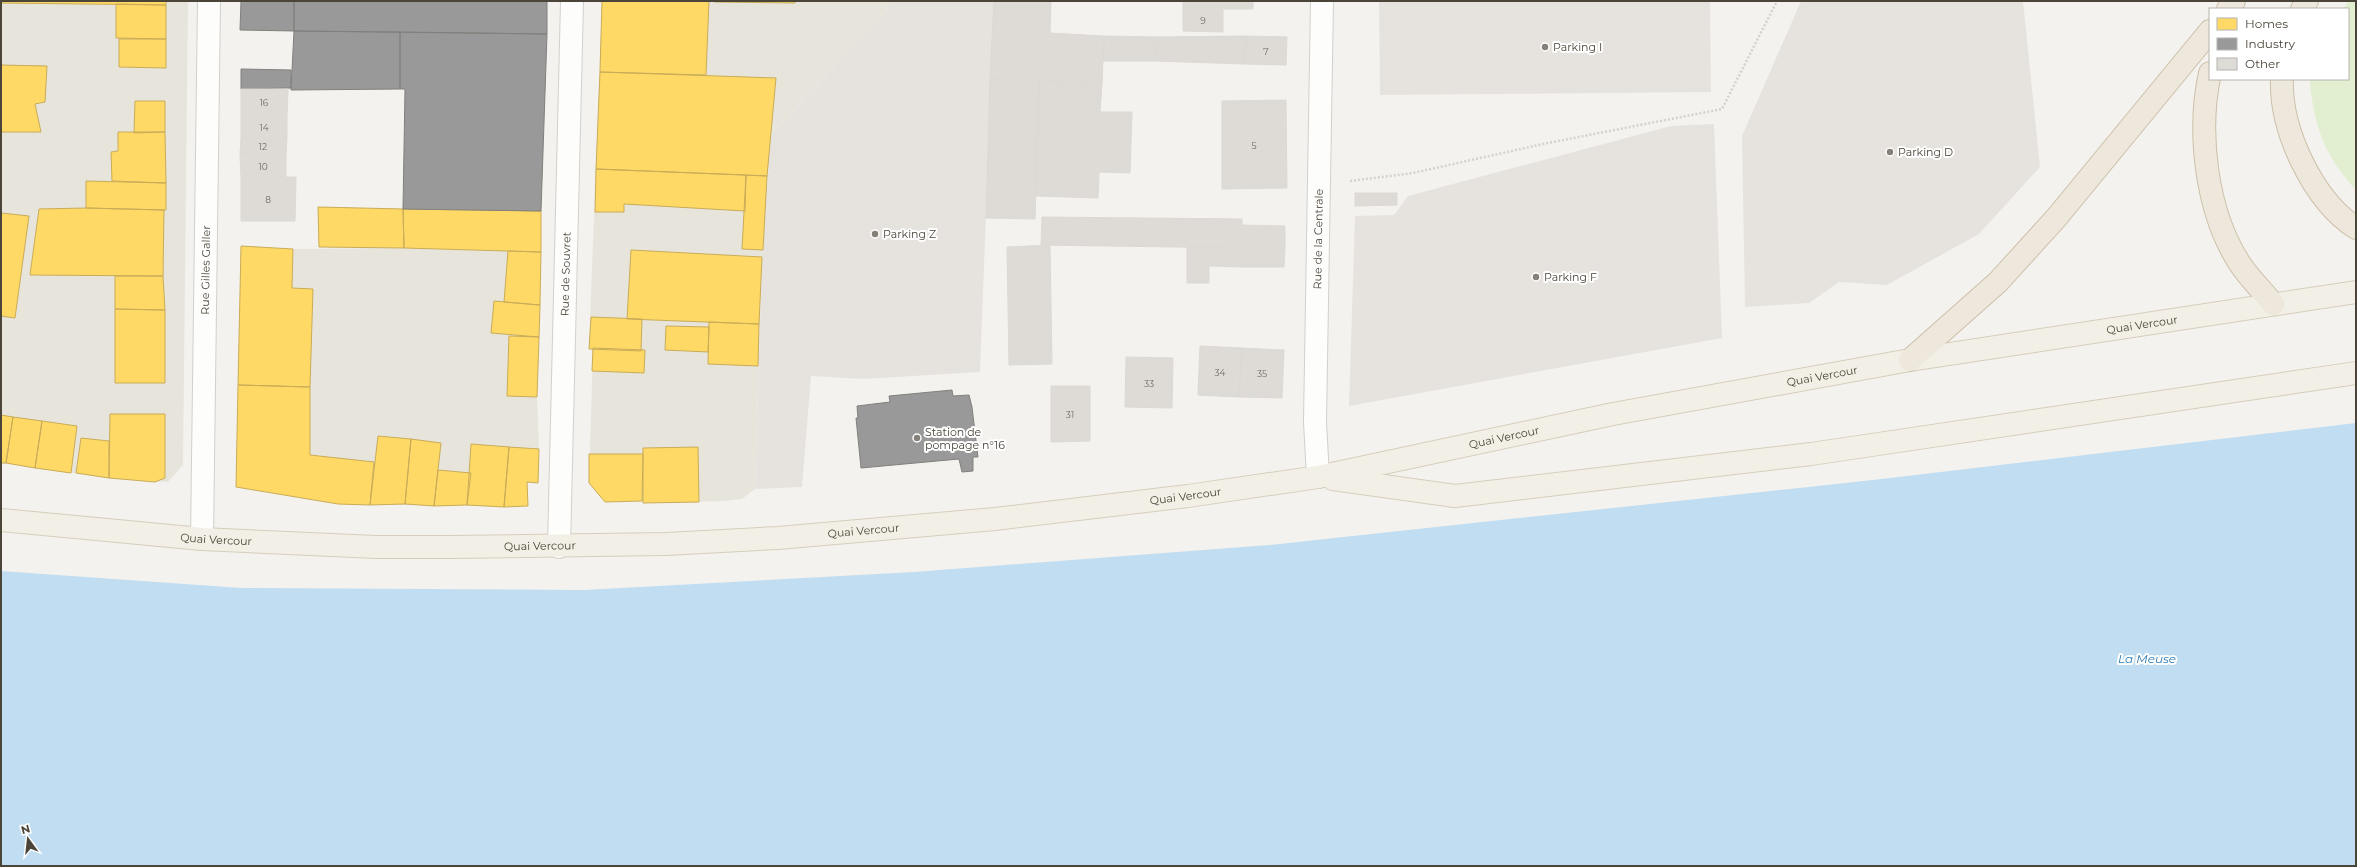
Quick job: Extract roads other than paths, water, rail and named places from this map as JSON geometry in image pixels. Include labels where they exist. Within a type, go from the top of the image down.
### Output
[{"type":"highway","points":[[1910,360],[1998,282],[2057,217],[2209,32]]},
{"type":"highway","points":[[2209,80],[2204,123],[2206,160],[2213,200],[2223,229],[2240,264],[2273,304]]},
{"type":"highway","points":[[2282,80],[2285,113],[2291,138],[2302,161],[2331,205],[2356,228]]},
{"type":"main road","name":"Quai Vercour","points":[[1,520],[202,539],[376,547],[559,547],[778,538],[995,519],[1188,496],[1318,477],[1613,414],[1910,360],[2356,292]]},
{"type":"main road","points":[[1318,477],[1454,496],[1811,454],[2135,404],[2356,373]]},
{"type":"street","name":"Rue Gilles Galler","points":[[202,539],[209,1]]},
{"type":"street","name":"Rue de Souvret","points":[[559,547],[572,1]]},
{"type":"street","name":"Rue de la Centrale","points":[[1318,477],[1315,422],[1322,1]]},
{"type":"water","name":"La Meuse","points":[[2356,423],[2356,866],[1,866],[1,571],[241,588],[585,590],[914,572],[1269,545],[1873,480]]},
{"type":"place","name":"Parking I","points":[[1545,47]]},
{"type":"place","name":"Parking D","points":[[1890,152]]},
{"type":"place","name":"Parking Z","points":[[875,234]]},
{"type":"place","name":"Parking F","points":[[1536,277]]},
{"type":"place","name":"Station de pompage n°16","points":[[917,438]]}]
